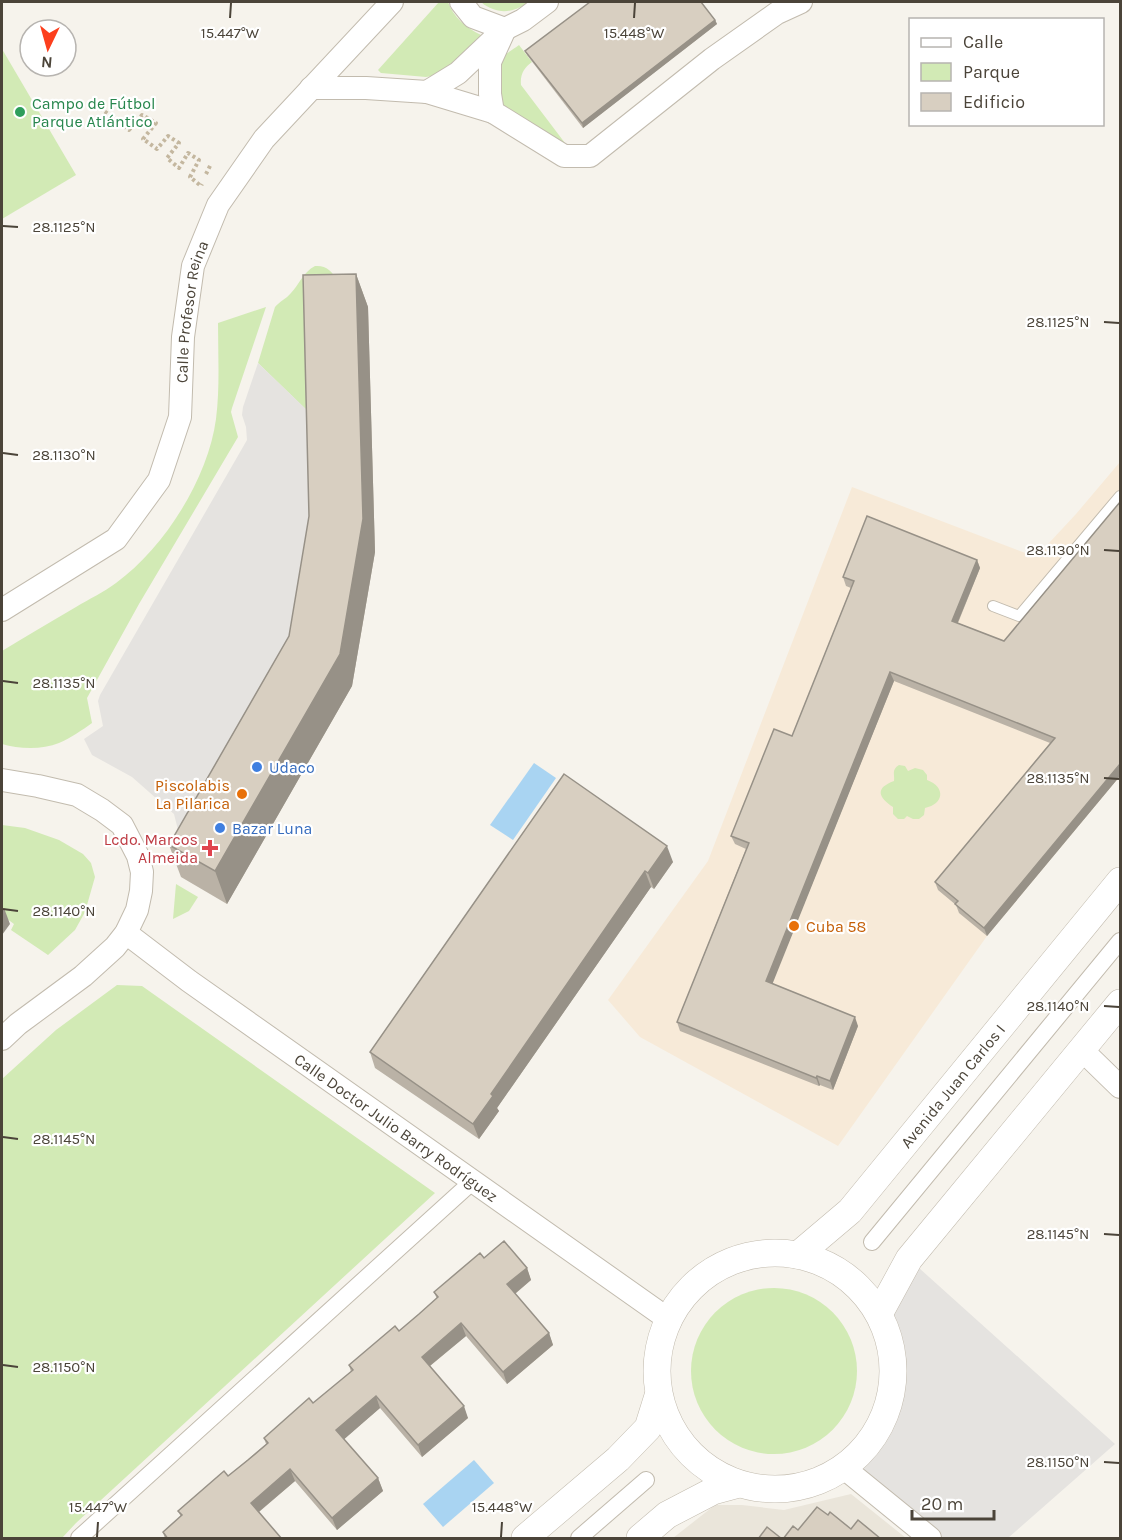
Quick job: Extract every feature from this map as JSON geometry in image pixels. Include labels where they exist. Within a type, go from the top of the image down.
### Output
[{"type":"street","name":"Calle Profesor Reina","points":[[2,610],[116,539],[159,480],[180,417],[183,336],[193,266],[218,205],[264,139],[392,2]]},
{"type":"street","points":[[461,2],[473,17],[505,29]]},
{"type":"street","points":[[427,92],[458,73],[505,29],[523,20],[547,2]]},
{"type":"street","points":[[311,88],[366,88],[427,92],[493,112],[564,156],[590,156],[712,59],[777,13],[801,2]]},
{"type":"street","points":[[493,112],[490,94],[490,62],[505,29]]},
{"type":"street","points":[[2,780],[77,795],[102,810],[122,825],[138,856],[142,872],[137,910],[126,933],[83,976],[18,1024],[2,1039]]},
{"type":"street","name":"Avenida Juan Carlos I","points":[[798,1255],[850,1211],[1120,881]]},
{"type":"street","name":"Calle Doctor Julio Barry Rodríguez","points":[[126,933],[189,981],[668,1318]]},
{"type":"street","points":[[872,1242],[1120,941]]},
{"type":"street","points":[[879,1314],[909,1259],[1120,1003]]},
{"type":"street","points":[[1082,1050],[1120,1087]]},
{"type":"street","points":[[79,1539],[473,1181]]},
{"type":"street","points":[[525,1539],[618,1459],[648,1428],[658,1396],[657,1357],[668,1318],[690,1287],[722,1264],[759,1253],[798,1255],[831,1266],[859,1287],[879,1314],[890,1342],[894,1371],[889,1405],[871,1441],[844,1468],[811,1484],[775,1489],[739,1484],[710,1471],[687,1451],[669,1425],[658,1396]]},
{"type":"street","points":[[844,1468],[930,1539]]},
{"type":"street","points":[[579,1539],[646,1480]]},
{"type":"street","points":[[640,1539],[667,1515],[713,1491],[739,1484]]},
{"type":"lane","points":[[993,606],[1019,616],[1120,496]]},
{"type":"path","points":[[100,108],[129,130],[142,115],[156,123],[143,139],[157,149],[168,135],[179,143],[167,158],[179,168],[188,153],[199,160],[190,177],[201,186],[211,164]]},
{"type":"shaded area","points":[[258,363],[309,412],[312,546],[293,666],[184,854],[174,814],[132,777],[92,755],[84,739],[103,726],[98,701],[100,695],[247,440],[242,415],[243,407]]},
{"type":"shaded area","points":[[1120,462],[1120,776],[987,936],[838,1146],[640,1037],[608,1000],[708,861],[852,487],[1036,557]]},
{"type":"shaded area","points":[[909,1259],[1115,1444],[1008,1538],[929,1538],[844,1468],[871,1441],[889,1405],[894,1371],[890,1342],[879,1314]]},
{"type":"shaded area","points":[[851,1494],[906,1538],[673,1538],[715,1505],[742,1505],[784,1510]]},
{"type":"green space","points":[[439,2],[448,2],[453,13],[461,22],[481,35],[479,44],[438,75],[426,77],[381,73],[378,70]]},
{"type":"green space","points":[[481,2],[527,3],[510,11],[504,11],[492,9]]},
{"type":"green space","points":[[519,45],[532,62],[523,72],[521,85],[568,147],[502,107],[498,72],[502,59]]},
{"type":"green space","name":"Campo de Fútbol Parque Atlántico","points":[[2,49],[76,175],[2,219]]},
{"type":"green space","points":[[315,266],[328,269],[337,280],[318,421],[258,363],[275,307]]},
{"type":"green space","points":[[266,307],[231,412],[238,437],[139,604],[87,698],[92,723],[68,739],[45,747],[16,747],[2,744],[2,651],[116,583],[151,551],[167,532],[194,488],[211,442],[218,395],[218,323]]},
{"type":"green space","points":[[899,765],[905,766],[908,771],[915,768],[923,770],[927,775],[927,780],[940,791],[936,803],[925,808],[924,815],[919,819],[907,816],[904,819],[898,819],[893,814],[893,807],[882,796],[881,790],[894,781],[894,770]]},
{"type":"green space","points":[[2,825],[25,828],[59,840],[83,854],[91,863],[95,877],[85,912],[75,930],[48,955],[11,930],[14,924],[2,915]]},
{"type":"green space","points":[[176,884],[198,897],[189,911],[173,919]]},
{"type":"green space","points":[[117,985],[142,986],[435,1193],[62,1538],[2,1538],[2,1079],[56,1030]]},
{"type":"green space","points":[[774,1288],[806,1294],[833,1312],[851,1339],[857,1371],[851,1403],[833,1430],[806,1448],[774,1454],[742,1448],[715,1430],[697,1403],[691,1371],[697,1339],[715,1312],[742,1294]]},
{"type":"water","points":[[534,763],[556,778],[513,840],[490,825]]},
{"type":"water","points":[[474,1460],[494,1483],[443,1527],[423,1504]]},
{"type":"building","points":[[590,2],[701,2],[715,20],[582,123],[525,51]]},
{"type":"building","points":[[356,274],[363,519],[340,654],[215,871],[169,845],[289,636],[309,516],[303,275]]},
{"type":"building","points":[[1120,502],[1120,764],[984,928],[955,904],[958,901],[935,882],[1055,738],[890,672],[766,981],[855,1017],[830,1081],[817,1076],[816,1078],[677,1022],[749,843],[731,836],[774,729],[792,736],[854,581],[843,577],[867,516],[977,560],[952,621],[1004,641]]},
{"type":"building","points":[[564,774],[667,846],[648,873],[645,871],[491,1094],[493,1096],[473,1124],[370,1052]]},
{"type":"building","points":[[504,1241],[527,1268],[507,1284],[549,1333],[503,1372],[461,1323],[422,1357],[464,1406],[418,1445],[376,1396],[336,1430],[378,1478],[332,1518],[290,1469],[251,1503],[282,1539],[168,1539],[163,1532],[182,1515],[178,1511],[224,1471],[228,1476],[268,1443],[264,1438],[309,1398],[313,1403],[353,1370],[349,1365],[395,1326],[399,1331],[419,1314],[438,1297],[434,1292],[480,1253],[484,1258]]},
{"type":"building","points":[[817,1507],[828,1515],[830,1512],[851,1529],[858,1520],[881,1539],[783,1539],[793,1526],[798,1530]]},
{"type":"building","points":[[767,1527],[782,1539],[758,1539]]},
{"type":"place","name":"Campo de Fútbol Parque Atlántico","points":[[20,112]]},
{"type":"place","name":"Udaco","points":[[257,767]]},
{"type":"place","name":"Piscolabis La Pilarica","points":[[242,794]]},
{"type":"place","name":"Bazar Luna","points":[[220,828]]},
{"type":"place","name":"Lcdo. Marcos Almeida","points":[[210,848]]},
{"type":"place","name":"Cuba 58","points":[[794,926]]}]
